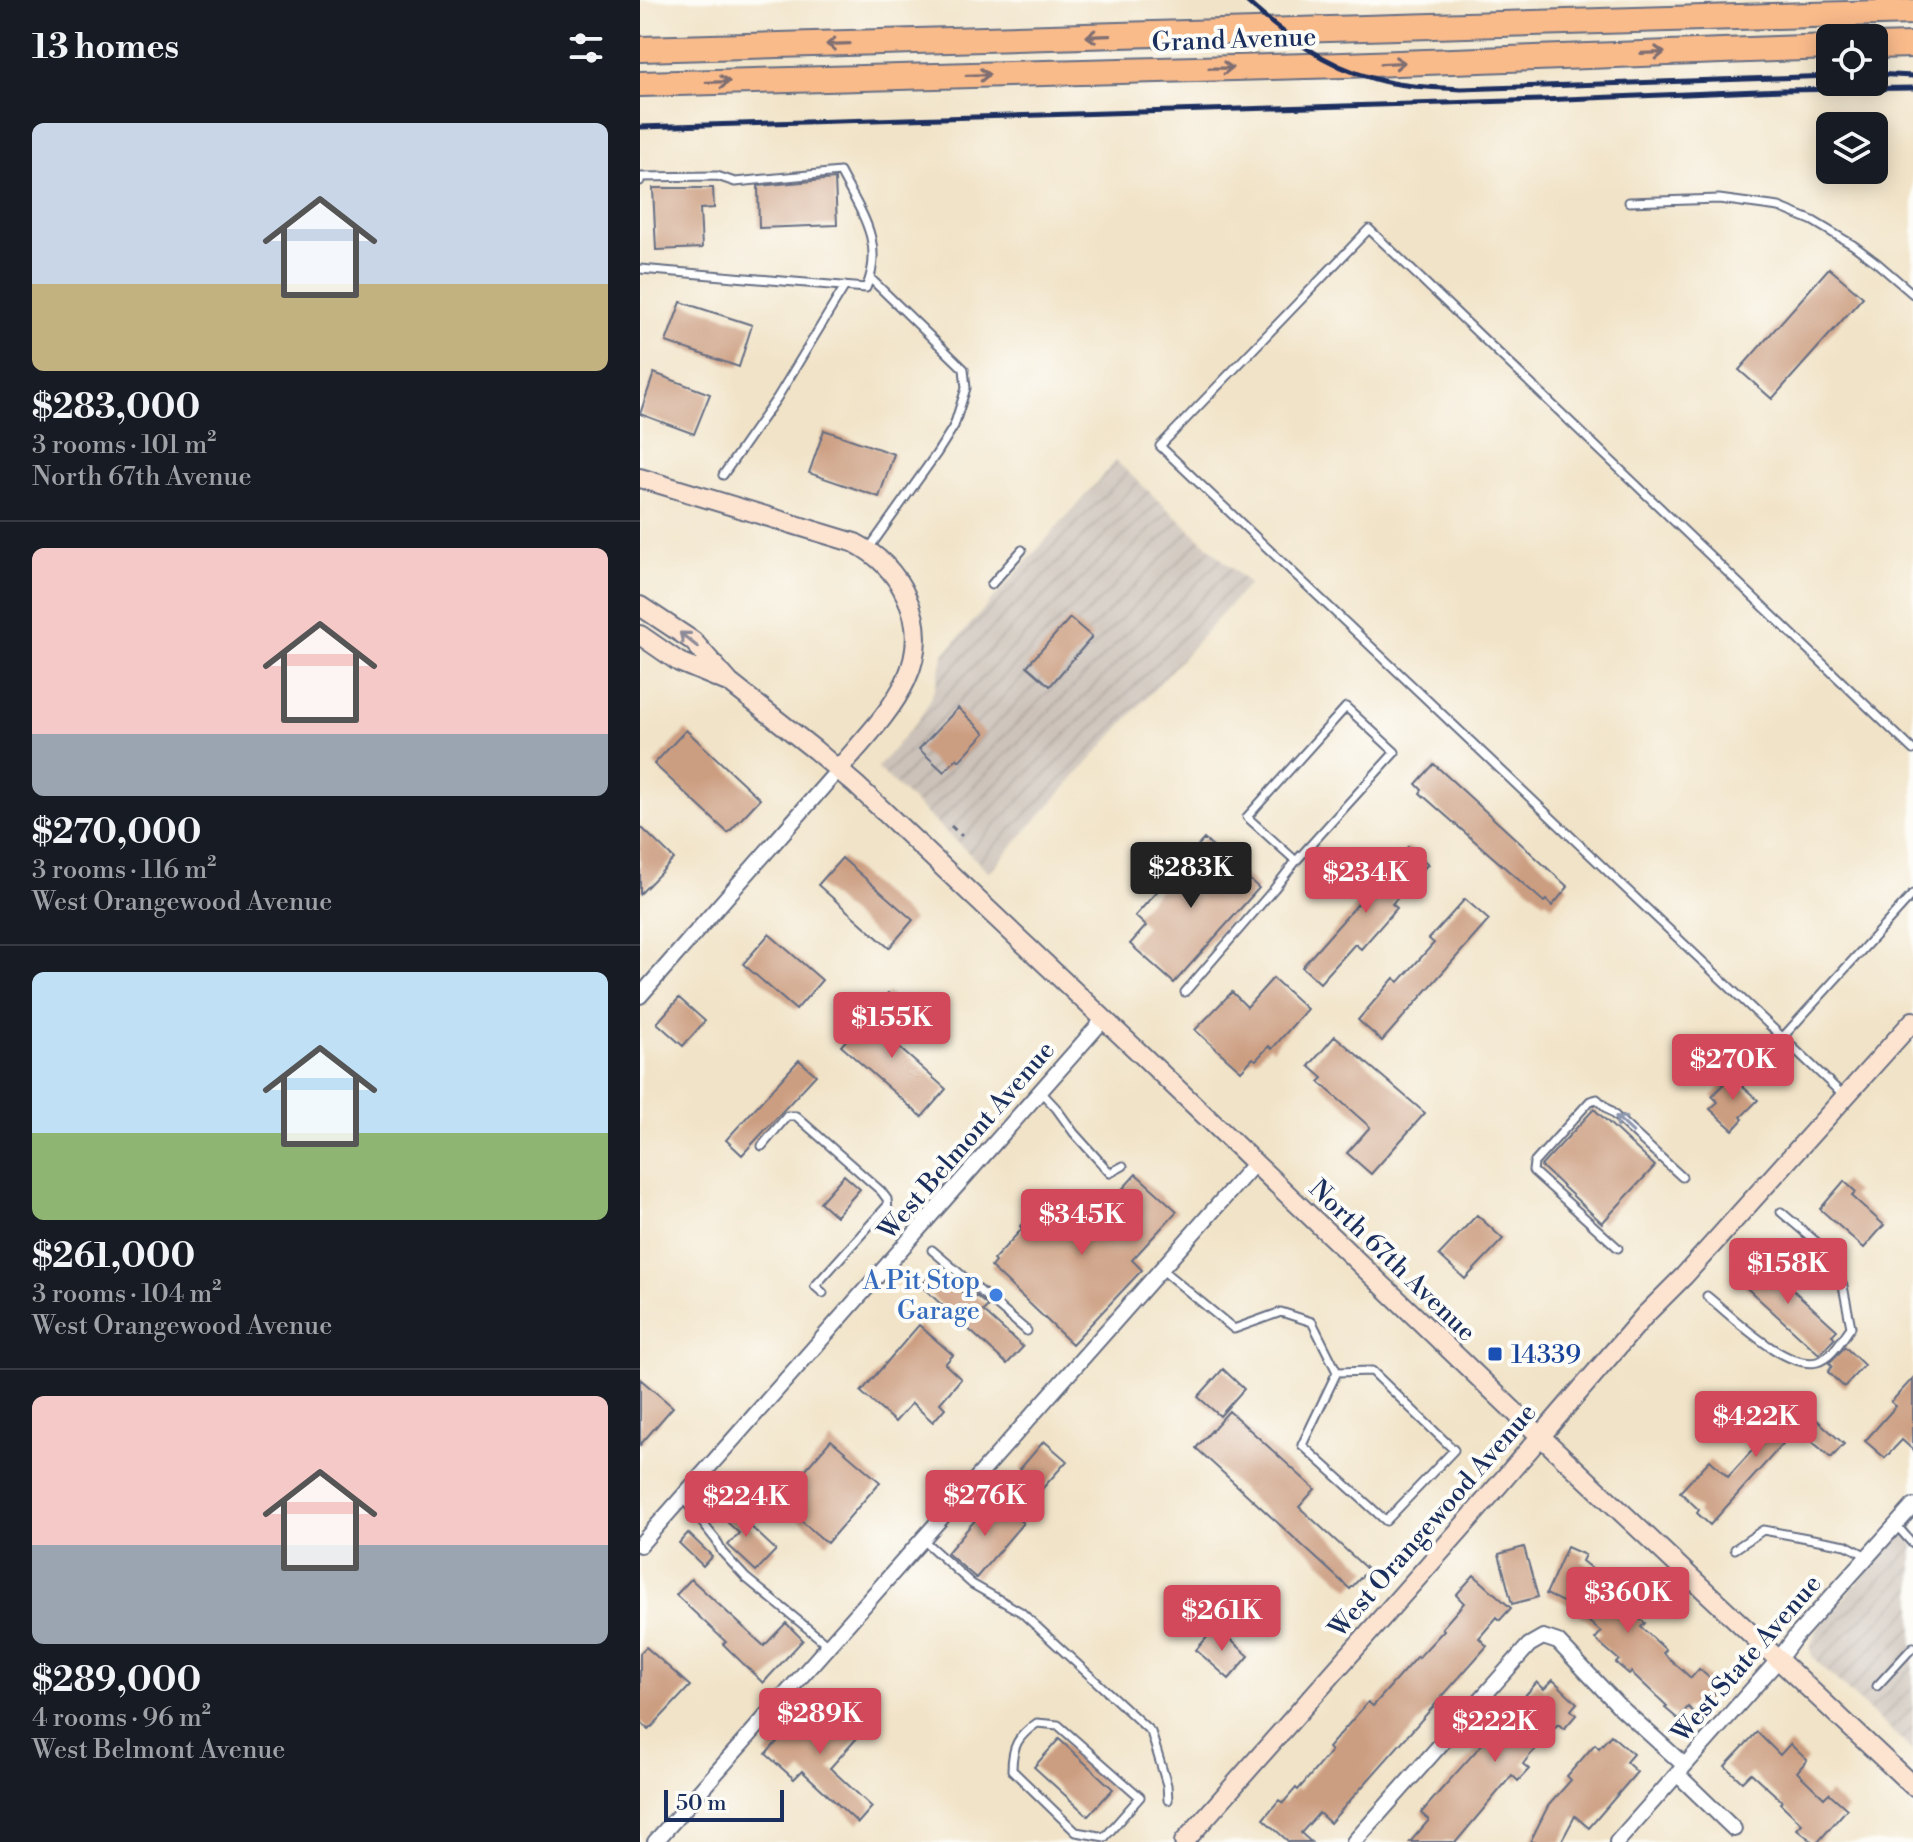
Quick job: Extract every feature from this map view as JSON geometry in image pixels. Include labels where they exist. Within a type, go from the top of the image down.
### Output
[{"type":"highway","name":"Grand Avenue","points":[[640,49],[1913,12]]},
{"type":"highway","points":[[1343,28],[1344,65]]},
{"type":"highway","points":[[1259,32],[1259,67]]},
{"type":"highway","points":[[1888,46],[1913,45]]},
{"type":"highway","name":"Grand Avenue","points":[[640,84],[1344,65],[1816,47]]},
{"type":"main road","points":[[640,478],[841,538],[868,550],[892,573],[909,602],[916,635],[911,672],[893,704],[838,770]]},
{"type":"main road","name":"North 67th Avenue","points":[[640,606],[693,641],[730,683],[838,770],[1913,1786]]},
{"type":"main road","name":"North 67th Avenue","points":[[640,635],[679,662],[730,683]]},
{"type":"main road","name":"West Orangewood Avenue","points":[[1184,1842],[1636,1326],[1913,1021]]},
{"type":"street","points":[[640,996],[838,770]]},
{"type":"street","name":"West Belmont Avenue","points":[[640,1545],[1104,1019]]},
{"type":"street","points":[[655,1842],[1255,1163]]},
{"type":"street","name":"West State Avenue","points":[[1617,1842],[1913,1506]]},
{"type":"street","points":[[1354,1842],[1529,1645],[1543,1637],[1558,1642],[1734,1829]]},
{"type":"lane","points":[[640,181],[640,177],[717,176],[735,182],[840,172],[872,233],[873,271],[866,288],[640,269]]},
{"type":"lane","points":[[1629,202],[1719,199],[1779,207],[1813,221],[1853,245],[1913,294]]},
{"type":"lane","points":[[1845,1097],[1160,446],[1369,229],[1913,750]]},
{"type":"lane","points":[[868,550],[954,426],[966,388],[964,369],[870,278]]},
{"type":"lane","points":[[723,475],[777,398],[845,286]]},
{"type":"lane","points":[[991,585],[1022,550]]},
{"type":"lane","points":[[1185,992],[1296,861],[1395,752],[1346,707],[1247,817],[1296,861]]},
{"type":"lane","points":[[1782,1038],[1913,894]]},
{"type":"lane","points":[[1041,1092],[1110,1173],[1123,1166]]},
{"type":"lane","points":[[1618,1248],[1533,1171],[1534,1163],[1590,1101],[1597,1099],[1682,1177]]},
{"type":"lane","points":[[762,1146],[787,1116],[796,1116],[881,1191],[891,1214]]},
{"type":"lane","points":[[823,1293],[815,1286],[888,1205]]},
{"type":"lane","points":[[1707,1296],[1776,1352],[1804,1363],[1818,1362],[1831,1353],[1851,1327],[1843,1286],[1827,1251],[1781,1212]]},
{"type":"lane","points":[[932,1250],[1027,1331]]},
{"type":"lane","points":[[1161,1269],[1234,1329],[1281,1312],[1312,1322],[1337,1372]]},
{"type":"lane","points":[[1372,1371],[1454,1450],[1386,1521],[1302,1445],[1337,1372],[1372,1371]]},
{"type":"lane","points":[[682,1497],[722,1552],[746,1578],[829,1646]]},
{"type":"lane","points":[[1896,1525],[1913,1544]]},
{"type":"lane","points":[[1735,1549],[1763,1530],[1846,1545],[1868,1556]]},
{"type":"lane","points":[[923,1539],[972,1584],[1021,1612],[1151,1732],[1167,1785],[1168,1800]]},
{"type":"lane","points":[[1877,1686],[1913,1647]]},
{"type":"lane","points":[[1037,1723],[1058,1725],[1140,1797],[1105,1837],[1076,1832],[1012,1770],[1012,1753],[1026,1730],[1037,1723]]},
{"type":"path","points":[[951,826],[962,836]]},
{"type":"shaded area","points":[[1116,461],[1249,584],[989,872],[877,768],[926,708],[944,654]]},
{"type":"shaded area","points":[[1913,1521],[1913,1751],[1816,1661],[1810,1646],[1818,1627]]},
{"type":"building","points":[[835,179],[837,225],[759,228],[758,186]]},
{"type":"building","points":[[653,188],[713,188],[714,208],[700,209],[702,248],[656,250]]},
{"type":"building","points":[[1829,268],[1863,297],[1772,399],[1739,370]]},
{"type":"building","points":[[681,302],[752,325],[739,367],[666,342]]},
{"type":"building","points":[[654,373],[710,394],[694,434],[640,414]]},
{"type":"building","points":[[824,430],[894,454],[879,497],[809,473]]},
{"type":"building","points":[[1070,618],[1092,637],[1050,686],[1027,666]]},
{"type":"building","points":[[958,708],[985,733],[944,772],[919,749]]},
{"type":"building","points":[[686,730],[760,799],[728,833],[654,764]]},
{"type":"building","points":[[1434,764],[1568,887],[1552,906],[1420,793],[1422,790],[1416,784]]},
{"type":"building","points":[[640,826],[674,859],[640,894]]},
{"type":"building","points":[[1204,839],[1259,888],[1174,983],[1130,944],[1146,926],[1135,916]]},
{"type":"building","points":[[1408,847],[1428,864],[1392,904],[1397,908],[1361,949],[1355,944],[1320,983],[1302,967]]},
{"type":"building","points":[[842,858],[913,920],[889,948],[818,885]]},
{"type":"building","points":[[1465,899],[1489,920],[1382,1041],[1358,1020],[1394,978],[1399,982],[1434,943],[1429,939]]},
{"type":"building","points":[[769,934],[822,980],[796,1010],[743,964]]},
{"type":"building","points":[[1273,978],[1307,1009],[1272,1049],[1269,1046],[1241,1071],[1195,1030],[1232,992],[1247,1007]]},
{"type":"building","points":[[888,993],[902,1005],[879,1030],[946,1089],[922,1117],[841,1046]]},
{"type":"building","points":[[679,998],[705,1021],[683,1046],[657,1023]]},
{"type":"building","points":[[1335,1036],[1425,1113],[1371,1174],[1347,1153],[1370,1127],[1319,1082],[1323,1078],[1309,1066]]},
{"type":"building","points":[[799,1060],[816,1075],[742,1155],[726,1140]]},
{"type":"building","points":[[1733,1074],[1758,1100],[1733,1130],[1710,1109],[1718,1102],[1712,1096]]},
{"type":"building","points":[[1594,1109],[1655,1166],[1602,1223],[1541,1166]]},
{"type":"building","points":[[1136,1174],[1177,1211],[1132,1260],[1142,1270],[1072,1344],[991,1267],[995,1262],[993,1260],[1022,1229],[1020,1226],[1029,1216],[1040,1225],[1063,1200],[1090,1225]]},
{"type":"building","points":[[844,1175],[860,1189],[836,1216],[820,1202]]},
{"type":"building","points":[[1844,1181],[1856,1192],[1852,1196],[1884,1225],[1864,1248],[1820,1209]]},
{"type":"building","points":[[1477,1215],[1503,1239],[1465,1279],[1439,1255]]},
{"type":"building","points":[[1758,1258],[1837,1330],[1832,1335],[1835,1338],[1819,1354],[1738,1280]]},
{"type":"building","points":[[936,1269],[972,1301],[976,1296],[988,1306],[983,1311],[1023,1347],[1007,1364],[921,1286]]},
{"type":"building","points":[[919,1325],[953,1355],[945,1364],[961,1379],[940,1403],[945,1408],[933,1422],[912,1403],[895,1422],[861,1392]]},
{"type":"building","points":[[1845,1347],[1864,1365],[1844,1387],[1828,1372],[1832,1366],[1829,1363]]},
{"type":"building","points":[[1223,1369],[1244,1389],[1220,1416],[1198,1397]]},
{"type":"building","points":[[1913,1378],[1913,1450],[1902,1440],[1885,1458],[1865,1441],[1896,1406],[1891,1402]]},
{"type":"building","points":[[640,1379],[673,1407],[640,1445]]},
{"type":"building","points":[[1790,1396],[1844,1444],[1831,1458],[1797,1428],[1710,1525],[1680,1492],[1710,1460],[1728,1477],[1760,1442],[1754,1436]]},
{"type":"building","points":[[1229,1411],[1315,1489],[1299,1507],[1368,1570],[1350,1589],[1196,1448]]},
{"type":"building","points":[[831,1440],[880,1482],[827,1543],[778,1501]]},
{"type":"building","points":[[1044,1441],[1067,1461],[1042,1489],[1020,1469]]},
{"type":"building","points":[[994,1498],[1023,1523],[976,1578],[947,1553]]},
{"type":"building","points":[[722,1500],[776,1550],[756,1571],[728,1545],[739,1533],[713,1509]]},
{"type":"building","points":[[688,1533],[712,1556],[703,1566],[679,1543]]},
{"type":"building","points":[[1524,1547],[1538,1597],[1512,1604],[1499,1554]]},
{"type":"building","points":[[1567,1547],[1585,1555],[1582,1561],[1612,1585],[1616,1581],[1627,1590],[1624,1595],[1641,1611],[1636,1616],[1645,1623],[1641,1627],[1666,1650],[1663,1653],[1691,1678],[1699,1669],[1720,1687],[1696,1714],[1688,1707],[1678,1719],[1631,1672],[1629,1674],[1616,1663],[1619,1660],[1595,1639],[1601,1632],[1569,1605],[1546,1594]]},
{"type":"building","points":[[1474,1575],[1511,1608],[1500,1620],[1497,1617],[1479,1638],[1487,1646],[1330,1823],[1319,1813],[1301,1833],[1311,1842],[1289,1842],[1263,1819],[1279,1800],[1283,1803],[1296,1788],[1298,1790],[1331,1751],[1328,1748],[1368,1702],[1373,1706],[1444,1630],[1442,1628],[1464,1603],[1456,1595]]},
{"type":"building","points":[[691,1579],[764,1646],[786,1623],[803,1640],[763,1683],[723,1644],[726,1642],[676,1595]]},
{"type":"building","points":[[1216,1627],[1249,1656],[1229,1679],[1196,1650]]},
{"type":"building","points":[[646,1647],[690,1686],[649,1730],[640,1722],[640,1653]]},
{"type":"building","points":[[1553,1680],[1577,1703],[1571,1710],[1576,1715],[1564,1729],[1558,1724],[1530,1755],[1523,1764],[1529,1769],[1518,1781],[1512,1775],[1456,1842],[1410,1842],[1429,1820],[1421,1813],[1440,1791],[1491,1734],[1501,1742],[1519,1722],[1509,1714],[1537,1682],[1544,1689]]},
{"type":"building","points":[[815,1699],[858,1737],[830,1768],[872,1807],[858,1823],[802,1771],[794,1779],[766,1754]]},
{"type":"building","points":[[1757,1732],[1780,1755],[1790,1744],[1807,1760],[1797,1772],[1824,1798],[1829,1793],[1847,1809],[1818,1842],[1813,1842],[1797,1829],[1802,1824],[1751,1773],[1742,1782],[1725,1766]]},
{"type":"building","points":[[1611,1735],[1633,1754],[1626,1762],[1637,1772],[1589,1828],[1575,1816],[1561,1842],[1530,1842],[1548,1806],[1571,1780],[1567,1776],[1595,1744],[1599,1748]]},
{"type":"building","points":[[1059,1739],[1113,1789],[1088,1816],[1034,1767]]},
{"type":"railway","points":[[1245,0],[1290,37],[1339,66],[1386,82],[1407,85],[1461,89],[1816,76]]},
{"type":"railway","points":[[1888,75],[1913,76]]},
{"type":"railway","points":[[640,127],[1913,88]]},
{"type":"place","name":"A Pit Stop Garage","points":[[996,1295]]},
{"type":"place","name":"14339","points":[[1495,1354]]}]
